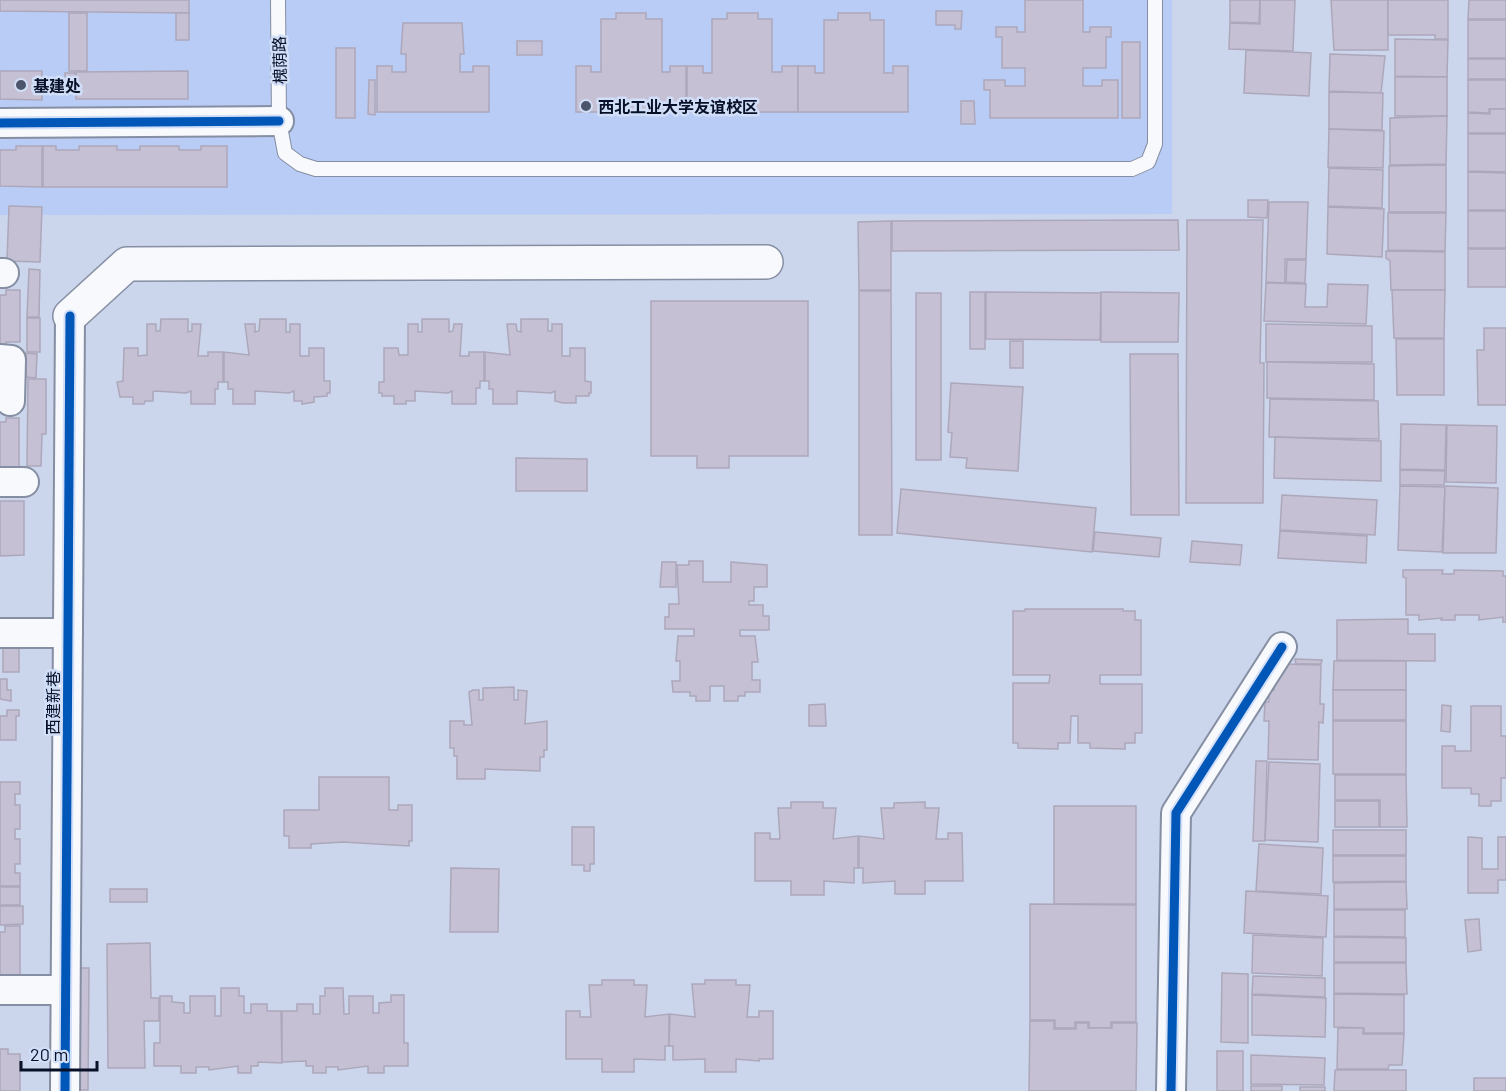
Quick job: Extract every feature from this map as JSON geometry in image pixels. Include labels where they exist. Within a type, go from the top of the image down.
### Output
[{"type":"main road","points":[[70,316],[127,264],[766,262]]},
{"type":"street","points":[[0,123],[279,120]]},
{"type":"street","name":"西建新巷","points":[[65,1091],[70,316]]},
{"type":"street","points":[[0,360],[11,360],[10,401]]},
{"type":"street","points":[[0,633],[68,633]]},
{"type":"street","points":[[1171,1091],[1176,813],[1282,647]]},
{"type":"street","points":[[0,990],[65,990]]},
{"type":"lane","name":"槐荫路","points":[[278,0],[279,120],[285,153],[300,165],[316,169],[1132,169],[1148,162],[1155,144],[1155,0]]},
{"type":"shaded area","name":"西北工业大学友谊校区","points":[[0,0],[1172,0],[1172,214],[0,215]]},
{"type":"building","points":[[0,0],[189,0],[189,13],[0,11]]},
{"type":"building","points":[[1025,0],[1083,0],[1083,32],[1090,32],[1090,27],[1111,27],[1111,37],[1106,37],[1106,68],[1083,68],[1083,86],[1102,86],[1102,80],[1118,80],[1118,118],[990,118],[990,90],[984,90],[984,80],[1005,80],[1005,86],[1025,86],[1025,68],[1002,68],[1002,37],[996,37],[996,27],[1017,27],[1017,32],[1025,32]]},
{"type":"building","points":[[1230,0],[1260,0],[1259,23],[1230,22]]},
{"type":"building","points":[[1260,0],[1295,0],[1293,51],[1229,49],[1230,23],[1260,24]]},
{"type":"building","points":[[1331,0],[1388,0],[1388,50],[1334,50]]},
{"type":"building","points":[[1388,0],[1448,0],[1448,39],[1435,39],[1435,35],[1388,35]]},
{"type":"building","points":[[1469,0],[1506,0],[1506,19],[1468,19]]},
{"type":"building","points":[[936,11],[962,11],[961,29],[955,29],[955,25],[936,25]]},
{"type":"building","points":[[69,13],[87,13],[87,71],[69,71]]},
{"type":"building","points":[[176,13],[189,13],[189,40],[176,40]]},
{"type":"building","points":[[616,13],[646,13],[646,19],[662,19],[662,72],[670,72],[670,66],[686,66],[686,112],[576,112],[576,66],[591,66],[591,72],[601,72],[601,19],[616,19]]},
{"type":"building","points":[[727,13],[758,13],[758,19],[772,19],[772,72],[782,72],[782,66],[798,66],[798,112],[687,112],[687,66],[703,66],[703,73],[712,73],[712,19],[727,19]]},
{"type":"building","points":[[838,13],[870,13],[870,20],[884,20],[884,73],[893,73],[893,66],[908,66],[908,112],[798,112],[798,66],[815,66],[815,73],[824,73],[824,20],[838,20]]},
{"type":"building","points":[[1468,20],[1506,20],[1506,58],[1468,58]]},
{"type":"building","points":[[403,23],[462,23],[464,54],[460,54],[460,72],[473,72],[473,66],[489,66],[489,112],[377,112],[377,66],[392,66],[392,72],[406,72],[406,54],[401,54]]},
{"type":"building","points":[[1395,39],[1448,40],[1447,77],[1395,76]]},
{"type":"building","points":[[517,41],[542,41],[542,55],[517,55]]},
{"type":"building","points":[[1122,42],[1140,42],[1140,118],[1122,118]]},
{"type":"building","points":[[336,48],[355,48],[355,118],[336,118]]},
{"type":"building","points":[[1246,50],[1311,53],[1309,96],[1244,93]]},
{"type":"building","points":[[1330,54],[1385,56],[1381,93],[1329,91]]},
{"type":"building","points":[[1468,59],[1506,59],[1506,79],[1468,79]]},
{"type":"building","name":"基建处","points":[[0,71],[42,71],[42,100],[0,99]]},
{"type":"building","points":[[188,71],[188,99],[76,99],[76,72]]},
{"type":"building","points":[[65,73],[75,73],[75,93],[65,93]]},
{"type":"building","points":[[1395,77],[1447,77],[1447,116],[1395,116]]},
{"type":"building","points":[[369,80],[375,80],[375,115],[368,114]]},
{"type":"building","points":[[1468,80],[1506,80],[1506,109],[1489,109],[1489,113],[1468,112]]},
{"type":"building","points":[[1329,92],[1383,93],[1382,130],[1329,129]]},
{"type":"building","points":[[961,101],[974,101],[975,124],[961,124]]},
{"type":"building","points":[[1490,109],[1506,109],[1506,133],[1468,133],[1468,113],[1490,114]]},
{"type":"building","points":[[1447,116],[1446,164],[1390,165],[1390,118]]},
{"type":"building","points":[[1329,129],[1384,131],[1383,168],[1328,167]]},
{"type":"building","points":[[1468,134],[1506,134],[1506,172],[1468,171]]},
{"type":"building","points":[[16,146],[42,146],[42,187],[0,186],[0,150],[16,150]]},
{"type":"building","points":[[43,146],[56,146],[56,150],[79,150],[79,146],[117,146],[117,150],[140,150],[140,146],[179,146],[179,150],[201,150],[201,146],[227,146],[227,187],[43,187]]},
{"type":"building","points":[[1446,165],[1446,212],[1389,212],[1389,166]]},
{"type":"building","points":[[1329,168],[1383,170],[1382,208],[1328,206]]},
{"type":"building","points":[[1468,172],[1506,173],[1506,210],[1468,210]]},
{"type":"building","points":[[1248,200],[1268,200],[1267,218],[1248,217]]},
{"type":"building","points":[[1269,202],[1308,202],[1306,259],[1285,259],[1285,283],[1266,282]]},
{"type":"building","points":[[9,206],[42,207],[40,262],[7,261]]},
{"type":"building","points":[[1328,207],[1384,209],[1382,257],[1327,254]]},
{"type":"building","points":[[1468,211],[1506,211],[1506,248],[1468,248]]},
{"type":"building","points":[[1388,213],[1446,213],[1445,251],[1388,250]]},
{"type":"building","points":[[1178,220],[1179,250],[892,251],[892,221]]},
{"type":"building","points":[[1187,220],[1263,220],[1260,363],[1264,363],[1263,503],[1186,503]]},
{"type":"building","points":[[891,221],[891,290],[859,290],[858,222]]},
{"type":"building","points":[[1468,249],[1506,249],[1506,287],[1468,287]]},
{"type":"building","points":[[1386,251],[1445,252],[1445,290],[1391,290],[1390,261],[1386,258]]},
{"type":"building","points":[[1287,260],[1306,260],[1305,283],[1286,282]]},
{"type":"building","points":[[29,269],[40,270],[39,317],[27,317]]},
{"type":"building","points":[[1266,283],[1306,284],[1305,307],[1327,307],[1328,284],[1368,285],[1366,324],[1264,321]]},
{"type":"building","points":[[6,290],[20,290],[20,342],[6,342],[6,347],[0,347],[0,295],[6,295]]},
{"type":"building","points":[[1392,290],[1445,290],[1444,338],[1394,338]]},
{"type":"building","points":[[859,291],[891,291],[892,535],[859,535]]},
{"type":"building","points":[[970,292],[985,292],[985,349],[970,349]]},
{"type":"building","points":[[986,292],[1101,293],[1100,340],[986,339]]},
{"type":"building","points":[[1101,292],[1179,293],[1178,342],[1101,342]]},
{"type":"building","points":[[916,293],[941,293],[941,460],[916,460]]},
{"type":"building","points":[[651,301],[808,301],[808,456],[729,456],[729,468],[697,468],[697,456],[651,456]]},
{"type":"building","points":[[27,318],[40,318],[40,352],[27,352]]},
{"type":"building","points":[[161,319],[188,319],[188,332],[192,331],[192,324],[201,324],[198,356],[208,356],[208,352],[223,352],[223,382],[218,382],[218,389],[215,389],[215,404],[191,404],[191,391],[186,393],[155,391],[153,401],[145,401],[144,404],[133,404],[133,397],[120,397],[117,382],[123,381],[124,348],[138,348],[138,356],[147,355],[147,324],[156,324],[156,331],[160,331]]},
{"type":"building","points":[[260,319],[286,319],[286,332],[290,332],[290,324],[300,324],[300,356],[309,356],[309,348],[324,348],[324,381],[330,381],[330,393],[327,393],[327,396],[314,397],[314,402],[302,404],[302,401],[294,401],[294,391],[289,393],[255,391],[255,404],[233,404],[233,389],[228,389],[228,382],[224,382],[224,352],[249,355],[245,324],[255,324],[255,332],[259,331]]},
{"type":"building","points":[[422,319],[449,319],[449,332],[453,331],[454,324],[462,324],[460,356],[469,356],[469,352],[484,352],[484,381],[480,381],[480,388],[476,388],[476,404],[452,404],[452,391],[448,393],[415,391],[415,401],[406,401],[406,404],[394,404],[394,396],[382,396],[382,393],[379,393],[379,382],[384,382],[384,348],[398,348],[399,355],[408,355],[408,324],[418,324],[418,332],[422,332]]},
{"type":"building","points":[[521,319],[548,319],[548,331],[552,331],[552,324],[562,324],[562,356],[570,356],[570,348],[585,348],[585,381],[591,382],[589,396],[576,396],[576,403],[563,403],[555,401],[555,391],[551,393],[517,391],[517,404],[493,404],[493,389],[489,389],[489,381],[485,381],[485,352],[510,355],[507,324],[516,324],[517,331],[521,332]]},
{"type":"building","points":[[1266,324],[1372,326],[1372,362],[1266,362]]},
{"type":"building","points":[[1484,328],[1506,328],[1506,405],[1478,405],[1477,350],[1484,350]]},
{"type":"building","points":[[1396,339],[1444,339],[1444,395],[1397,395]]},
{"type":"building","points":[[1010,341],[1023,341],[1023,368],[1010,368]]},
{"type":"building","points":[[26,353],[37,354],[36,378],[26,377]]},
{"type":"building","points":[[1130,354],[1178,354],[1179,515],[1131,515]]},
{"type":"building","points":[[1267,362],[1374,364],[1374,400],[1267,398]]},
{"type":"building","points":[[28,379],[46,379],[46,434],[42,434],[41,466],[27,466]]},
{"type":"building","points":[[951,383],[1023,387],[1018,471],[966,468],[967,458],[950,457],[952,433],[948,432]]},
{"type":"building","points":[[1270,399],[1378,401],[1379,439],[1269,437]]},
{"type":"building","points":[[6,418],[19,418],[19,469],[0,469],[0,422],[6,422]]},
{"type":"building","points":[[1401,424],[1446,425],[1445,470],[1400,469]]},
{"type":"building","points":[[1447,425],[1497,426],[1496,483],[1446,482]]},
{"type":"building","points":[[1275,437],[1381,441],[1381,481],[1274,478]]},
{"type":"building","points":[[516,458],[587,459],[587,491],[516,491]]},
{"type":"building","points":[[1400,470],[1445,471],[1444,485],[1400,485]]},
{"type":"building","points":[[1400,486],[1445,487],[1442,552],[1398,550]]},
{"type":"building","points":[[1445,486],[1498,488],[1496,553],[1443,553]]},
{"type":"building","points":[[901,489],[1096,508],[1092,552],[897,533]]},
{"type":"building","points":[[1282,495],[1377,500],[1375,535],[1280,530]]},
{"type":"building","points":[[0,501],[24,501],[24,555],[0,556]]},
{"type":"building","points":[[1280,531],[1367,536],[1366,563],[1278,558]]},
{"type":"building","points":[[1095,532],[1161,538],[1159,557],[1093,551]]},
{"type":"building","points":[[1192,541],[1242,545],[1240,565],[1190,562]]},
{"type":"building","points":[[689,561],[703,561],[703,582],[731,582],[731,562],[767,565],[767,587],[754,587],[754,601],[749,601],[749,605],[763,605],[763,616],[769,616],[769,630],[740,630],[740,636],[755,636],[758,662],[752,662],[752,680],[760,680],[760,692],[745,692],[745,696],[738,696],[738,701],[724,701],[724,686],[710,686],[710,701],[696,701],[696,696],[690,696],[690,692],[673,692],[672,681],[680,681],[680,661],[676,661],[678,636],[694,636],[694,629],[665,629],[665,617],[669,617],[669,604],[679,604],[677,565],[689,565]]},
{"type":"building","points":[[662,562],[676,562],[676,587],[660,587]]},
{"type":"building","points":[[1403,570],[1443,570],[1442,574],[1454,574],[1454,570],[1503,571],[1503,576],[1506,576],[1506,622],[1503,622],[1503,617],[1479,620],[1479,615],[1455,615],[1455,620],[1441,620],[1442,618],[1419,620],[1419,615],[1406,615],[1406,578],[1403,577]]},
{"type":"building","points":[[1025,609],[1135,611],[1135,620],[1141,620],[1141,675],[1100,675],[1100,684],[1142,684],[1142,733],[1135,733],[1135,743],[1125,743],[1125,749],[1090,748],[1090,743],[1078,743],[1078,716],[1071,716],[1070,743],[1058,743],[1058,749],[1018,748],[1018,743],[1013,743],[1013,683],[1049,683],[1050,675],[1013,675],[1013,611],[1025,611]]},
{"type":"building","points":[[1408,619],[1408,634],[1435,634],[1435,661],[1337,660],[1337,620]]},
{"type":"building","points":[[3,646],[19,646],[19,672],[3,672]]},
{"type":"building","points":[[1295,659],[1322,660],[1321,664],[1296,664]]},
{"type":"building","points":[[1334,661],[1406,661],[1406,690],[1333,690]]},
{"type":"building","points":[[1283,664],[1321,665],[1320,704],[1324,704],[1323,723],[1319,722],[1318,760],[1268,759],[1269,721],[1264,721],[1265,702],[1269,702],[1269,690],[1274,690],[1274,680],[1278,680],[1279,673],[1283,673]]},
{"type":"building","points":[[0,679],[7,679],[7,690],[11,690],[11,701],[0,699]]},
{"type":"building","points":[[514,687],[514,700],[518,700],[518,690],[527,691],[525,724],[547,721],[547,750],[544,750],[544,757],[540,757],[540,771],[485,769],[485,779],[457,779],[457,756],[454,756],[454,748],[450,748],[450,721],[464,721],[464,725],[472,725],[469,692],[479,690],[479,700],[483,700],[483,688]]},
{"type":"building","points":[[1333,690],[1406,690],[1406,720],[1333,720]]},
{"type":"building","points":[[825,704],[826,726],[809,726],[809,705]]},
{"type":"building","points":[[1442,705],[1451,706],[1450,732],[1441,731]]},
{"type":"building","points":[[1471,706],[1501,706],[1501,736],[1506,736],[1506,778],[1501,778],[1501,801],[1491,801],[1491,806],[1479,806],[1479,794],[1471,794],[1471,788],[1442,788],[1442,746],[1455,746],[1455,751],[1471,751]]},
{"type":"building","points":[[7,710],[19,710],[19,716],[16,716],[16,740],[0,740],[0,716],[7,716]]},
{"type":"building","points":[[1333,721],[1406,721],[1406,774],[1333,774]]},
{"type":"building","points":[[1256,761],[1267,761],[1265,841],[1253,841]]},
{"type":"building","points":[[1269,762],[1320,764],[1318,842],[1265,840]]},
{"type":"building","points":[[1335,775],[1406,775],[1407,827],[1380,827],[1380,800],[1335,800]]},
{"type":"building","points":[[319,777],[389,777],[389,810],[398,810],[398,805],[412,805],[412,841],[409,841],[409,846],[343,842],[311,844],[311,848],[289,848],[289,836],[284,836],[284,810],[319,810]]},
{"type":"building","points":[[0,782],[20,782],[20,794],[15,794],[15,805],[20,805],[20,829],[15,829],[15,839],[20,839],[20,864],[15,864],[15,873],[20,873],[20,886],[0,886]]},
{"type":"building","points":[[1335,801],[1379,801],[1379,827],[1335,827]]},
{"type":"building","points":[[791,802],[823,802],[823,808],[836,808],[833,839],[858,836],[858,868],[854,868],[854,883],[824,881],[824,895],[791,895],[791,881],[755,881],[755,833],[770,833],[770,839],[780,839],[778,808],[791,808]]},
{"type":"building","points":[[925,802],[925,808],[939,808],[936,839],[948,839],[948,833],[962,833],[963,881],[925,881],[925,894],[895,894],[895,881],[863,883],[863,868],[859,868],[859,836],[884,839],[881,808],[894,808],[894,803]]},
{"type":"building","points":[[1054,806],[1136,806],[1136,904],[1054,904]]},
{"type":"building","points":[[572,827],[594,827],[594,864],[590,864],[590,871],[584,871],[584,865],[572,865]]},
{"type":"building","points":[[1333,830],[1406,830],[1406,855],[1333,855]]},
{"type":"building","points":[[1468,837],[1482,838],[1482,869],[1498,869],[1498,837],[1506,837],[1506,880],[1498,880],[1498,893],[1468,893]]},
{"type":"building","points":[[1259,844],[1323,848],[1321,894],[1256,891]]},
{"type":"building","points":[[1333,856],[1406,856],[1406,881],[1333,882]]},
{"type":"building","points":[[451,868],[499,869],[498,932],[450,932]]},
{"type":"building","points":[[1406,882],[1407,909],[1334,909],[1334,883]]},
{"type":"building","points":[[0,887],[20,887],[20,905],[0,905]]},
{"type":"building","points":[[110,889],[147,889],[147,902],[110,902]]},
{"type":"building","points":[[1246,891],[1328,896],[1326,937],[1244,933]]},
{"type":"building","points":[[1030,904],[1136,905],[1136,1022],[1111,1022],[1111,1028],[1089,1028],[1089,1022],[1075,1022],[1075,1028],[1055,1028],[1055,1020],[1030,1020]]},
{"type":"building","points":[[0,906],[23,906],[23,924],[0,925]]},
{"type":"building","points":[[1334,910],[1405,910],[1405,937],[1334,936]]},
{"type":"building","points":[[1479,919],[1481,950],[1468,952],[1465,920]]},
{"type":"building","points":[[5,926],[20,926],[20,976],[6,976],[6,980],[0,980],[0,932],[5,932]]},
{"type":"building","points":[[1253,935],[1323,938],[1322,976],[1252,973]]},
{"type":"building","points":[[1334,937],[1406,938],[1406,962],[1334,962]]},
{"type":"building","points":[[150,943],[151,998],[159,998],[159,1021],[144,1021],[145,1068],[108,1068],[107,944]]},
{"type":"building","points":[[1334,963],[1406,963],[1407,994],[1334,993]]},
{"type":"building","points":[[76,968],[89,968],[88,1090],[75,1090]]},
{"type":"building","points":[[1222,973],[1248,974],[1248,1043],[1221,1042]]},
{"type":"building","points":[[1253,976],[1325,978],[1325,997],[1252,994]]},
{"type":"building","points":[[602,980],[634,980],[634,985],[647,985],[645,1017],[669,1014],[669,1046],[665,1046],[665,1060],[634,1059],[634,1072],[602,1072],[602,1059],[566,1059],[566,1011],[580,1011],[580,1017],[591,1017],[589,985],[602,985]]},
{"type":"building","points":[[705,980],[736,980],[736,985],[750,985],[747,1017],[759,1017],[759,1011],[773,1011],[773,1059],[759,1059],[759,1061],[736,1059],[736,1072],[705,1072],[705,1059],[673,1060],[673,1046],[669,1046],[670,1014],[695,1017],[692,984],[705,984]]},
{"type":"building","points":[[221,988],[239,988],[239,996],[244,996],[244,1013],[251,1013],[251,1004],[267,1004],[267,1011],[281,1011],[282,1063],[258,1062],[258,1066],[251,1066],[251,1073],[238,1073],[238,1066],[209,1070],[209,1067],[196,1067],[196,1073],[181,1073],[181,1066],[154,1066],[154,1043],[160,1043],[160,996],[172,996],[172,1002],[184,1003],[184,1013],[190,1013],[190,996],[215,996],[215,1016],[221,1016]]},
{"type":"building","points":[[325,988],[343,988],[344,1014],[349,1014],[349,996],[373,996],[373,1013],[379,1013],[379,1003],[391,1002],[391,995],[404,995],[404,1043],[408,1043],[408,1066],[384,1066],[384,1073],[368,1073],[368,1066],[338,1070],[338,1067],[326,1067],[326,1073],[313,1073],[313,1066],[306,1066],[306,1061],[282,1062],[282,1011],[297,1011],[297,1004],[313,1004],[313,1014],[320,1014],[320,996],[325,996]]},
{"type":"building","points":[[1334,994],[1404,995],[1404,1033],[1364,1033],[1364,1028],[1334,1027]]},
{"type":"building","points":[[1252,995],[1326,998],[1325,1037],[1252,1035]]},
{"type":"building","points":[[1030,1021],[1054,1021],[1054,1029],[1076,1029],[1076,1023],[1088,1023],[1088,1028],[1112,1028],[1112,1023],[1137,1023],[1136,1091],[1029,1091]]},
{"type":"building","points":[[1338,1028],[1363,1028],[1363,1034],[1404,1034],[1402,1065],[1389,1065],[1388,1069],[1337,1069]]},
{"type":"building","points":[[0,1049],[8,1049],[8,1054],[20,1054],[20,1091],[0,1091]]},
{"type":"building","points":[[1217,1051],[1243,1051],[1243,1091],[1217,1091]]},
{"type":"building","points":[[1251,1055],[1325,1058],[1324,1085],[1251,1084]]},
{"type":"building","points":[[1335,1070],[1406,1070],[1406,1091],[1334,1091]]},
{"type":"building","points":[[1474,1078],[1506,1078],[1506,1091],[1474,1091]]},
{"type":"building","points":[[1251,1086],[1282,1086],[1282,1091],[1251,1091]]},
{"type":"building","points":[[1300,1087],[1325,1087],[1325,1091],[1300,1091]]},
{"type":"cycle path","points":[[0,123],[279,121]]},
{"type":"cycle path","points":[[65,1091],[70,316]]},
{"type":"cycle path","points":[[1171,1091],[1176,813],[1282,647]]},
{"type":"place","name":"基建处","points":[[21,85]]},
{"type":"place","name":"西北工业大学友谊校区","points":[[586,106]]}]
